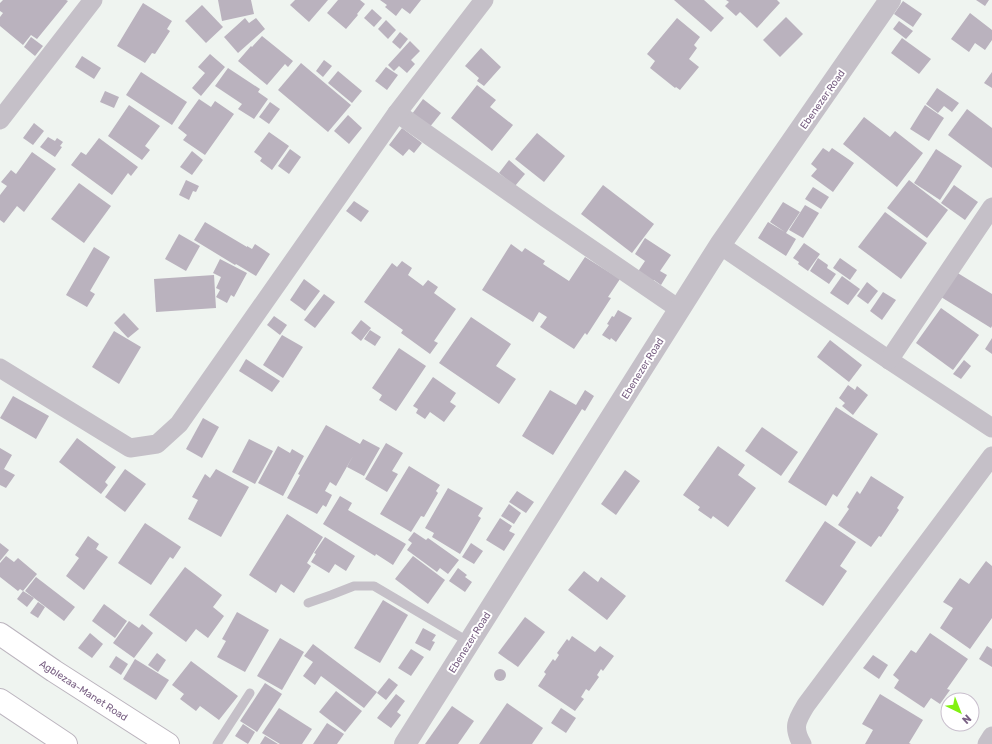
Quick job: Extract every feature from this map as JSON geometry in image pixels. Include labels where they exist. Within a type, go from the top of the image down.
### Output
[{"type":"main road","name":"Agblezaa-Manet Road","points":[[0,634],[54,671],[168,744]]},
{"type":"main road","points":[[0,700],[66,744]]},
{"type":"street","points":[[0,120],[93,0]]},
{"type":"street","points":[[0,368],[130,448],[157,444],[179,424],[397,113],[484,0]]},
{"type":"street","name":"Ebenezer Road","points":[[405,744],[720,245],[890,0]]},
{"type":"street","points":[[397,113],[679,309]]},
{"type":"street","points":[[889,360],[992,207]]},
{"type":"street","points":[[720,245],[992,428]]},
{"type":"street","points":[[802,744],[797,736],[797,720],[806,705],[992,456]]},
{"type":"street","points":[[987,744],[992,736]]},
{"type":"lane","points":[[308,603],[354,586],[374,586],[469,642]]},
{"type":"lane","points":[[217,744],[250,693]]},
{"type":"building","points":[[3,0],[68,1],[37,39],[31,35],[23,45],[0,26],[0,17],[3,13],[0,11],[0,3]]},
{"type":"building","points":[[218,0],[251,0],[254,14],[222,21]]},
{"type":"building","points":[[295,0],[328,0],[309,22],[290,5]]},
{"type":"building","points":[[338,0],[360,0],[365,4],[346,29],[327,13]]},
{"type":"building","points":[[380,0],[421,0],[410,14],[402,8],[396,16],[385,7],[387,5]]},
{"type":"building","points":[[674,0],[704,0],[724,18],[711,32]]},
{"type":"building","points":[[726,0],[777,0],[780,3],[757,28],[740,12],[736,16],[725,6],[729,2]]},
{"type":"building","points":[[976,0],[989,0],[985,6]]},
{"type":"building","points":[[903,1],[922,14],[913,27],[894,14]]},
{"type":"building","points":[[143,3],[172,21],[167,29],[170,31],[155,54],[152,53],[145,63],[117,46]]},
{"type":"building","points":[[202,5],[223,27],[206,43],[185,21]]},
{"type":"building","points":[[372,9],[382,18],[374,27],[364,18]]},
{"type":"building","points":[[970,13],[992,30],[992,40],[985,50],[975,43],[969,52],[951,39]]},
{"type":"building","points":[[786,17],[803,34],[780,57],[763,40]]},
{"type":"building","points":[[245,18],[249,23],[256,18],[265,29],[238,53],[224,37]]},
{"type":"building","points":[[677,18],[700,37],[694,45],[697,48],[689,59],[699,67],[680,90],[676,87],[675,88],[650,68],[655,61],[647,54]]},
{"type":"building","points":[[386,20],[396,30],[388,39],[378,29]]},
{"type":"building","points":[[899,21],[913,31],[906,39],[893,29]]},
{"type":"building","points":[[400,32],[408,39],[400,49],[392,42]]},
{"type":"building","points":[[262,36],[293,61],[288,67],[285,64],[267,85],[238,61]]},
{"type":"building","points":[[31,37],[43,46],[35,56],[24,47]]},
{"type":"building","points":[[902,38],[931,59],[919,74],[891,53]]},
{"type":"building","points":[[410,41],[420,51],[411,60],[415,64],[407,73],[399,66],[394,71],[388,65]]},
{"type":"building","points":[[481,48],[501,67],[484,86],[477,81],[479,78],[465,66]]},
{"type":"building","points":[[210,54],[225,67],[201,96],[192,88],[205,73],[198,67]]},
{"type":"building","points":[[82,56],[101,68],[94,79],[75,67]]},
{"type":"building","points":[[324,60],[332,66],[323,77],[316,71]]},
{"type":"building","points":[[301,63],[351,105],[328,132],[278,90]]},
{"type":"building","points":[[386,67],[398,75],[387,90],[375,81]]},
{"type":"building","points":[[228,68],[260,89],[258,92],[268,99],[254,119],[238,109],[242,104],[215,86]]},
{"type":"building","points":[[338,71],[362,91],[352,103],[328,83]]},
{"type":"building","points":[[141,72],[187,102],[172,125],[126,95]]},
{"type":"building","points":[[992,72],[992,88],[984,83]]},
{"type":"building","points":[[477,85],[496,100],[490,107],[513,125],[492,151],[451,118]]},
{"type":"building","points":[[937,88],[959,103],[952,112],[944,106],[938,113],[926,104]]},
{"type":"building","points":[[105,91],[119,97],[114,108],[100,102]]},
{"type":"building","points":[[199,99],[211,107],[215,101],[234,114],[205,155],[183,140],[187,135],[178,128]]},
{"type":"building","points":[[423,99],[441,113],[429,128],[412,114]]},
{"type":"building","points":[[270,102],[280,109],[269,124],[259,117]]},
{"type":"building","points":[[129,105],[160,126],[145,146],[150,150],[142,160],[108,136]]},
{"type":"building","points":[[925,105],[944,118],[929,141],[910,129]]},
{"type":"building","points":[[967,109],[992,128],[992,168],[948,135]]},
{"type":"building","points":[[348,115],[362,128],[349,144],[334,131]]},
{"type":"building","points":[[864,117],[890,137],[895,131],[923,153],[897,187],[843,144]]},
{"type":"building","points":[[34,123],[44,131],[33,145],[23,138]]},
{"type":"building","points":[[402,128],[422,143],[414,153],[409,149],[403,156],[389,145]]},
{"type":"building","points":[[269,132],[289,146],[272,170],[260,161],[262,158],[254,152]]},
{"type":"building","points":[[537,133],[565,156],[544,182],[515,159]]},
{"type":"building","points":[[48,137],[55,141],[57,138],[63,142],[60,146],[62,147],[55,157],[40,147]]},
{"type":"building","points":[[99,138],[138,167],[131,176],[128,173],[112,195],[71,165],[81,152],[86,155]]},
{"type":"building","points":[[823,148],[829,152],[832,148],[854,163],[833,192],[811,176],[817,169],[811,164]]},
{"type":"building","points":[[290,149],[301,157],[289,174],[278,166]]},
{"type":"building","points":[[936,149],[962,166],[940,200],[914,183]]},
{"type":"building","points":[[192,151],[203,160],[192,175],[180,167]]},
{"type":"building","points":[[32,152],[56,169],[24,212],[17,206],[4,223],[0,220],[0,195],[7,186],[1,182],[11,170],[16,174]]},
{"type":"building","points":[[509,160],[525,174],[515,186],[499,173]]},
{"type":"building","points":[[186,180],[199,186],[196,192],[193,191],[189,200],[179,195]]},
{"type":"building","points":[[909,180],[948,210],[927,238],[887,208]]},
{"type":"building","points":[[79,183],[111,206],[84,243],[51,219]]},
{"type":"building","points":[[603,185],[654,224],[632,253],[581,214]]},
{"type":"building","points":[[954,185],[978,202],[965,220],[941,203]]},
{"type":"building","points":[[813,187],[829,197],[821,209],[805,199]]},
{"type":"building","points":[[354,201],[369,211],[361,222],[346,211]]},
{"type":"building","points":[[783,202],[800,212],[786,233],[796,239],[786,256],[758,238],[768,222],[785,232],[770,222]]},
{"type":"building","points":[[805,205],[819,213],[803,238],[789,230]]},
{"type":"building","points":[[885,212],[927,243],[901,279],[858,247]]},
{"type":"building","points":[[205,222],[247,247],[252,249],[255,244],[270,254],[256,276],[194,240]]},
{"type":"building","points":[[179,234],[200,246],[186,271],[165,259]]},
{"type":"building","points":[[645,238],[671,255],[660,271],[667,275],[661,285],[654,280],[652,282],[637,273],[645,261],[635,254]]},
{"type":"building","points":[[804,243],[820,254],[808,271],[798,264],[799,262],[793,258]]},
{"type":"building","points":[[511,244],[522,252],[525,248],[545,261],[543,264],[569,281],[585,257],[620,279],[608,297],[611,298],[587,335],[585,333],[574,349],[540,327],[547,317],[539,312],[533,322],[482,290]]},
{"type":"building","points":[[94,247],[110,257],[90,291],[95,294],[87,307],[66,295]]},
{"type":"building","points":[[818,258],[828,265],[827,268],[836,274],[829,284],[810,271]]},
{"type":"building","points":[[840,258],[857,270],[850,280],[833,268]]},
{"type":"building","points":[[220,259],[247,273],[234,297],[231,295],[227,303],[216,297],[220,290],[216,288],[221,277],[213,273]]},
{"type":"building","points":[[402,261],[412,268],[408,275],[423,286],[428,280],[438,287],[434,293],[456,309],[434,341],[438,343],[430,354],[401,333],[403,330],[364,302],[392,263],[397,267]]},
{"type":"building","points":[[956,272],[992,294],[991,328],[941,297]]},
{"type":"building","points":[[214,275],[216,308],[156,312],[154,279]]},
{"type":"building","points":[[842,276],[860,289],[848,305],[830,293]]},
{"type":"building","points":[[304,279],[320,291],[305,311],[290,300]]},
{"type":"building","points":[[867,282],[878,291],[868,304],[857,296]]},
{"type":"building","points":[[883,292],[896,300],[882,320],[870,311]]},
{"type":"building","points":[[324,294],[335,302],[315,328],[304,320]]},
{"type":"building","points":[[941,308],[979,335],[953,370],[916,343]]},
{"type":"building","points":[[618,310],[632,318],[616,342],[611,338],[610,340],[602,335],[609,325],[607,324],[612,316],[614,317]]},
{"type":"building","points":[[124,313],[139,329],[128,338],[114,323]]},
{"type":"building","points":[[274,316],[287,325],[280,335],[267,325]]},
{"type":"building","points":[[471,317],[511,344],[496,366],[516,379],[499,404],[439,363]]},
{"type":"building","points":[[361,320],[371,328],[361,341],[351,333]]},
{"type":"building","points":[[370,330],[381,337],[375,346],[364,339]]},
{"type":"building","points":[[114,331],[141,347],[119,384],[92,367]]},
{"type":"building","points":[[282,335],[303,347],[283,378],[263,365]]},
{"type":"building","points":[[992,338],[992,354],[985,349]]},
{"type":"building","points":[[830,340],[862,365],[849,382],[817,357]]},
{"type":"building","points":[[399,348],[426,366],[396,411],[379,400],[382,395],[372,388]]},
{"type":"building","points":[[246,359],[280,381],[272,392],[239,371]]},
{"type":"building","points":[[964,360],[971,366],[961,379],[953,374]]},
{"type":"building","points":[[433,377],[456,393],[450,402],[456,406],[444,422],[430,412],[425,419],[416,413],[418,409],[413,406]]},
{"type":"building","points":[[848,385],[855,390],[857,386],[868,395],[853,415],[842,406],[845,403],[839,398]]},
{"type":"building","points":[[550,390],[576,405],[585,390],[594,396],[585,411],[582,409],[553,455],[522,436]]},
{"type":"building","points":[[13,396],[49,416],[36,439],[0,418]]},
{"type":"building","points":[[836,407],[878,434],[837,497],[833,494],[826,506],[788,482]]},
{"type":"building","points":[[203,418],[219,427],[202,458],[186,449]]},
{"type":"building","points":[[326,425],[360,444],[363,439],[380,448],[364,476],[347,467],[353,456],[336,486],[330,482],[325,491],[332,495],[326,507],[323,505],[317,514],[287,498],[300,475],[298,474]]},
{"type":"building","points":[[762,427],[798,452],[781,476],[745,451]]},
{"type":"building","points":[[77,438],[116,467],[105,482],[108,485],[101,494],[59,462]]},
{"type":"building","points":[[249,439],[273,451],[255,484],[232,472]]},
{"type":"building","points":[[386,443],[403,453],[392,471],[398,474],[387,492],[365,479]]},
{"type":"building","points":[[278,446],[290,453],[292,449],[304,456],[283,496],[258,483]]},
{"type":"building","points":[[718,446],[745,465],[738,475],[756,488],[728,527],[713,516],[711,519],[698,510],[700,507],[683,495]]},
{"type":"building","points":[[0,448],[12,455],[4,469],[15,475],[6,488],[0,485]]},
{"type":"building","points":[[409,466],[440,485],[436,491],[438,493],[424,517],[421,516],[411,532],[380,514]]},
{"type":"building","points":[[125,469],[146,484],[125,512],[105,497]]},
{"type":"building","points":[[216,469],[249,487],[221,537],[188,519],[198,500],[192,497],[205,474],[210,478]]},
{"type":"building","points":[[625,470],[640,481],[616,515],[601,504]]},
{"type":"building","points":[[871,476],[904,497],[897,508],[899,510],[881,537],[879,536],[871,547],[838,525],[849,509],[847,507],[857,491],[860,494]]},
{"type":"building","points":[[448,488],[483,508],[478,516],[481,518],[460,554],[432,537],[434,533],[425,528]]},
{"type":"building","points":[[517,491],[534,502],[526,513],[509,502]]},
{"type":"building","points":[[340,496],[352,503],[348,510],[406,544],[393,565],[376,554],[375,556],[323,524]]},
{"type":"building","points":[[509,504],[521,513],[514,524],[501,516]]},
{"type":"building","points":[[287,514],[323,537],[307,563],[311,566],[294,593],[281,584],[276,593],[249,575]]},
{"type":"building","points":[[500,518],[512,526],[509,531],[515,534],[504,551],[486,540]]},
{"type":"building","points":[[825,521],[856,542],[840,566],[847,571],[823,606],[785,581]]},
{"type":"building","points":[[145,523],[181,547],[173,559],[170,557],[151,585],[118,563]]},
{"type":"building","points":[[414,532],[426,540],[428,538],[459,560],[448,574],[440,568],[437,572],[407,550],[412,543],[408,540]]},
{"type":"building","points":[[88,536],[99,544],[96,549],[108,557],[84,590],[66,576],[79,558],[75,555]]},
{"type":"building","points":[[325,537],[355,556],[346,571],[335,564],[329,573],[311,562],[316,554],[314,553]]},
{"type":"building","points":[[0,543],[9,550],[0,561]]},
{"type":"building","points":[[471,543],[483,551],[474,564],[462,557]]},
{"type":"building","points":[[6,556],[14,562],[18,558],[37,574],[23,591],[20,589],[18,591],[0,577],[0,563]]},
{"type":"building","points":[[413,556],[445,580],[428,604],[395,579]]},
{"type":"building","points":[[986,561],[992,566],[992,618],[970,649],[940,628],[953,608],[943,602],[960,578],[969,584]]},
{"type":"building","points":[[185,567],[222,595],[213,607],[224,616],[208,638],[196,629],[186,642],[149,615]]},
{"type":"building","points":[[458,568],[467,575],[465,577],[472,582],[465,592],[449,581]]},
{"type":"building","points":[[584,571],[598,582],[601,577],[626,596],[607,620],[568,590]]},
{"type":"building","points":[[36,577],[75,607],[64,621],[25,591]]},
{"type":"building","points":[[23,591],[34,598],[27,607],[17,599]]},
{"type":"building","points":[[383,600],[408,615],[380,663],[354,648]]},
{"type":"building","points":[[38,602],[45,607],[38,618],[30,613]]},
{"type":"building","points":[[104,604],[127,621],[115,638],[92,621]]},
{"type":"building","points":[[237,612],[269,630],[245,672],[217,657],[226,641],[222,639]]},
{"type":"building","points":[[525,617],[545,632],[518,667],[498,653]]},
{"type":"building","points":[[129,621],[139,628],[142,624],[153,633],[134,658],[113,643]]},
{"type":"building","points":[[423,628],[436,635],[432,641],[435,642],[430,651],[415,643]]},
{"type":"building","points":[[90,633],[103,644],[92,658],[78,648]]},
{"type":"building","points":[[930,633],[968,659],[947,689],[950,690],[949,692],[940,692],[940,704],[931,698],[924,708],[894,688],[899,680],[893,675],[911,650],[916,653]]},
{"type":"building","points":[[572,636],[595,652],[600,646],[614,656],[603,671],[601,669],[597,675],[599,677],[589,691],[586,689],[581,697],[584,699],[575,711],[538,686],[546,674],[544,672],[553,659],[555,661],[559,655],[557,653],[567,639],[569,641]]},
{"type":"building","points":[[280,638],[304,652],[282,690],[257,676]]},
{"type":"building","points":[[313,644],[377,692],[364,708],[321,676],[315,685],[303,676],[313,662],[304,656]]},
{"type":"building","points":[[987,646],[992,649],[992,667],[979,659]]},
{"type":"building","points":[[411,649],[424,657],[411,676],[398,668]]},
{"type":"building","points":[[157,653],[166,660],[158,672],[148,665]]},
{"type":"building","points":[[873,655],[888,665],[879,679],[863,668]]},
{"type":"building","points":[[116,656],[128,664],[121,675],[109,667]]},
{"type":"building","points":[[135,659],[169,680],[156,700],[123,679]]},
{"type":"building","points":[[191,661],[238,696],[219,720],[200,706],[196,711],[180,699],[184,694],[172,685]]},
{"type":"building","points":[[502,669],[505,670],[505,680],[498,681],[495,680],[494,673],[495,670]]},
{"type":"building","points":[[389,678],[398,685],[386,700],[377,693]]},
{"type":"building","points":[[265,683],[282,694],[257,732],[240,721]]},
{"type":"building","points":[[336,691],[362,711],[345,732],[319,712]]},
{"type":"building","points":[[396,694],[405,701],[397,712],[401,715],[391,728],[377,718]]},
{"type":"building","points":[[880,694],[923,720],[909,743],[911,744],[865,744],[873,730],[862,724]]},
{"type":"building","points":[[507,703],[543,728],[532,744],[479,744]]},
{"type":"building","points":[[452,706],[474,721],[458,744],[425,744]]},
{"type":"building","points":[[279,708],[312,729],[302,744],[280,744],[262,733]]},
{"type":"building","points":[[561,708],[576,718],[566,733],[551,723]]},
{"type":"building","points":[[327,723],[344,734],[337,744],[313,744]]},
{"type":"building","points":[[243,724],[255,732],[248,744],[235,736]]},
{"type":"building","points":[[265,736],[278,744],[260,744]]}]
